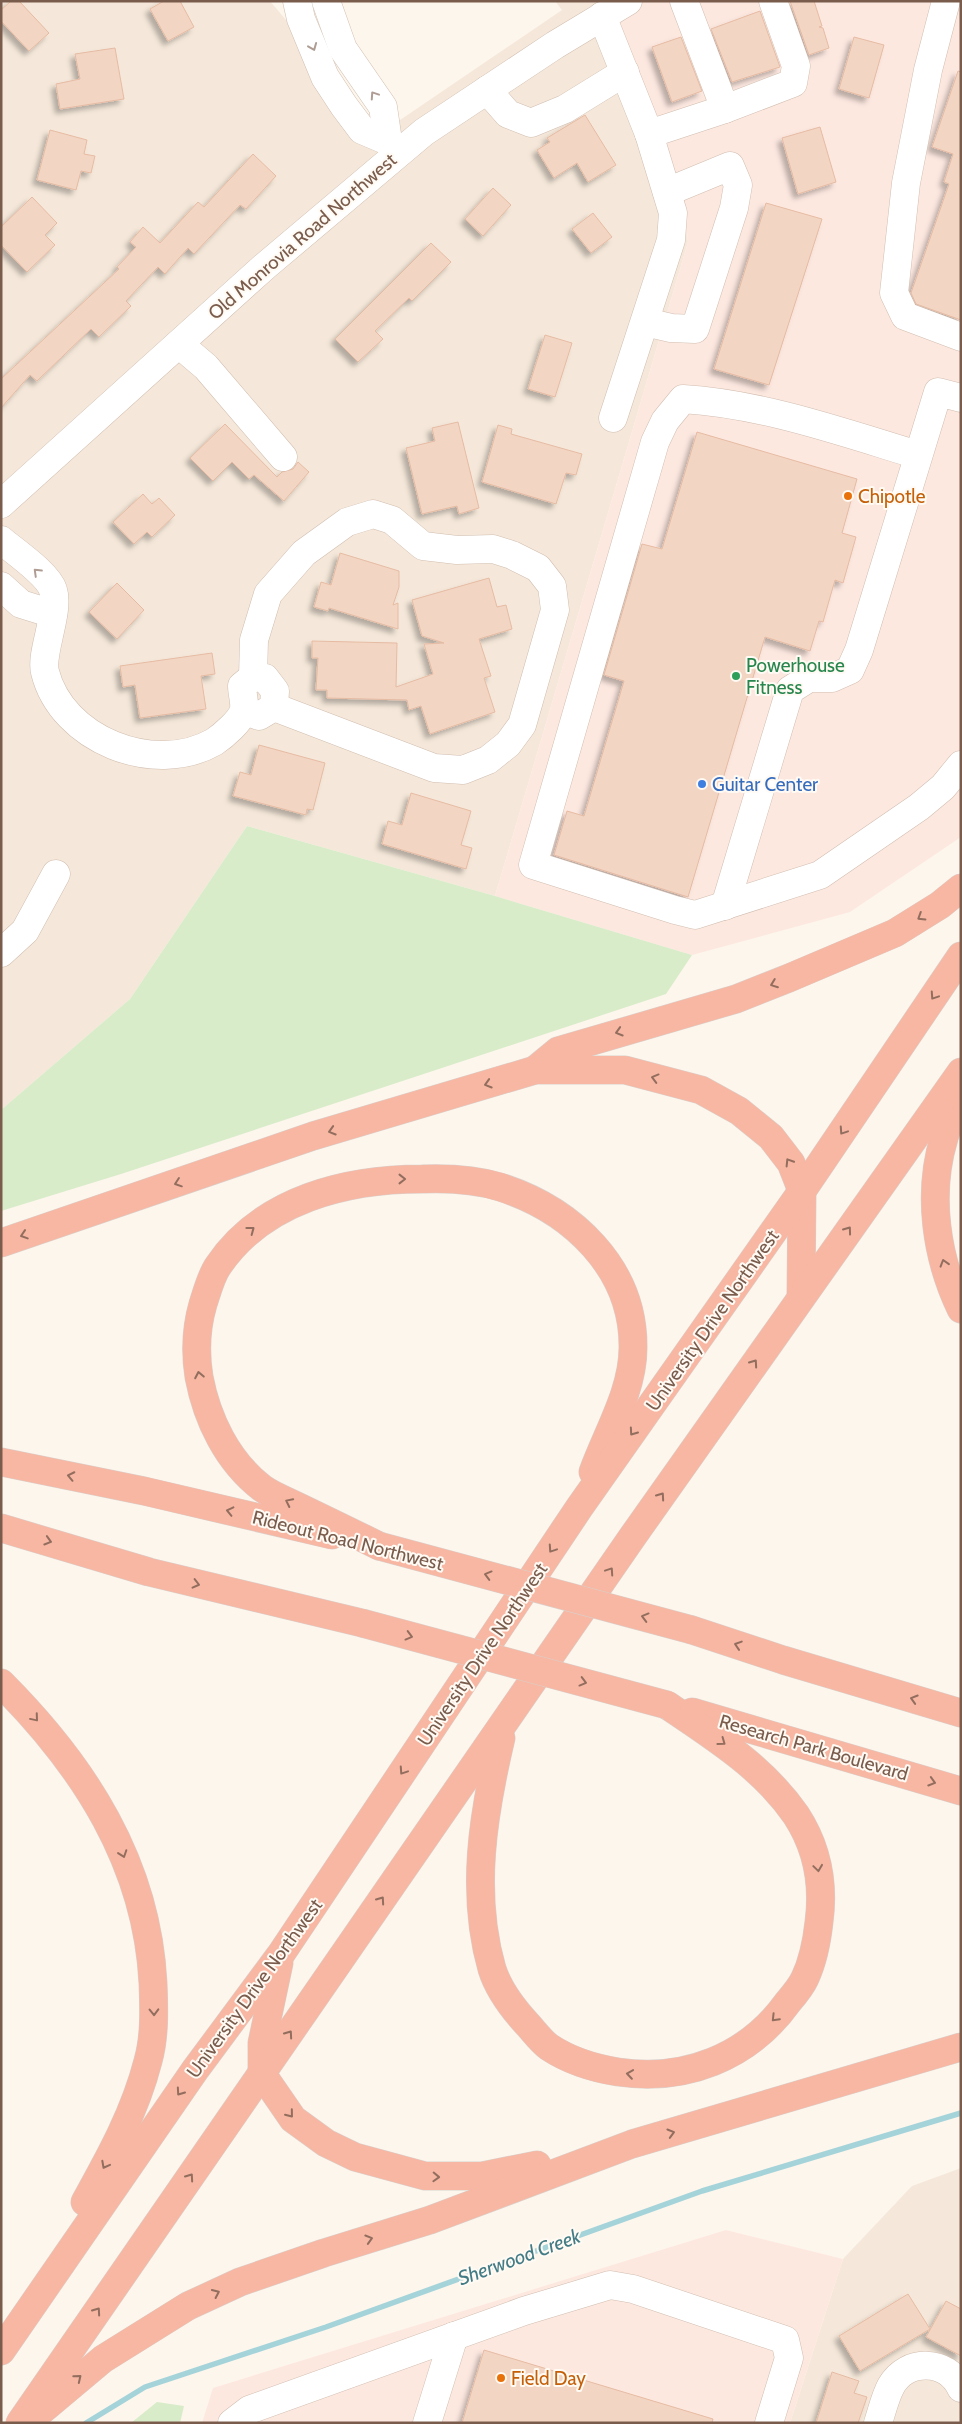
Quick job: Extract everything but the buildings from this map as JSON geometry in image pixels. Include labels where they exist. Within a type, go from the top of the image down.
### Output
[{"type":"highway","points":[[534,1070],[558,1051],[736,999],[798,975],[895,933],[940,905],[961,888]]},
{"type":"highway","name":"University Drive Northwest","points":[[3,2348],[195,2070],[281,1954],[579,1508],[802,1191],[961,956]]},
{"type":"highway","points":[[1,1243],[314,1136],[534,1070],[624,1070],[701,1090],[740,1111],[771,1137],[791,1163],[802,1191],[802,1295]]},
{"type":"highway","points":[[20,2423],[802,1295],[961,1072]]},
{"type":"highway","points":[[961,1095],[944,1138],[936,1180],[936,1218],[942,1258],[961,1309]]},
{"type":"highway","points":[[380,1546],[263,1489],[236,1464],[220,1438],[204,1404],[196,1360],[198,1323],[206,1294],[217,1267],[240,1238],[273,1213],[334,1188],[390,1179],[456,1178],[497,1186],[534,1199],[563,1218],[596,1247],[614,1272],[629,1309],[633,1349],[626,1390],[579,1508]]},
{"type":"highway","name":"Rideout Road Northwest","points":[[1,1462],[144,1491],[380,1546],[692,1630],[784,1660],[961,1713]]},
{"type":"highway","points":[[1,1528],[149,1572],[362,1623],[667,1705],[722,1742],[760,1772],[796,1815],[816,1854],[822,1899],[817,1936],[805,1979],[782,2011],[759,2036],[720,2059],[684,2072],[644,2076],[601,2069],[575,2062],[548,2046],[505,1998],[493,1971],[480,1888],[487,1796],[504,1726]]},
{"type":"highway","points":[[1,1683],[35,1717],[91,1793],[119,1843],[142,1906],[151,1954],[155,2019],[148,2060],[131,2115],[3,2348]]},
{"type":"highway","name":"Research Park Boulevard","points":[[667,1705],[961,1791]]},
{"type":"highway","points":[[281,1954],[262,2043],[262,2074],[293,2118],[326,2143],[355,2157],[425,2176],[482,2176],[632,2144]]},
{"type":"highway","points":[[29,2423],[62,2392],[103,2359],[156,2324],[240,2282],[324,2253],[430,2220],[632,2144],[961,2046]]},
{"type":"street","points":[[296,1],[301,19],[325,77],[344,106],[362,130],[393,147]]},
{"type":"street","points":[[326,1],[343,50],[383,107],[393,147]]},
{"type":"street","name":"Old Monrovia Road Northwest","points":[[1,504],[319,219],[393,147],[424,132],[628,1]]},
{"type":"street","points":[[684,1],[725,110]]},
{"type":"street","points":[[649,134],[725,110],[793,83],[796,66],[773,1]]},
{"type":"street","points":[[946,1],[928,70],[906,183],[894,293],[905,316],[961,337]]},
{"type":"street","points":[[602,16],[649,134],[673,213],[671,240],[613,418]]},
{"type":"street","points":[[487,90],[508,114],[531,122],[565,109],[625,72]]},
{"type":"street","points":[[645,322],[671,328],[695,329],[734,208],[738,185],[730,166],[667,192]]},
{"type":"street","points":[[179,344],[206,367],[283,457]]},
{"type":"street","points":[[726,906],[790,690],[809,678],[832,678],[850,670],[859,650],[938,392],[961,398]]},
{"type":"street","points":[[918,455],[818,426],[721,401],[683,399],[665,420],[655,442],[533,865],[695,915],[820,876],[919,807],[943,787],[961,766]]},
{"type":"street","points":[[253,677],[254,640],[268,594],[304,553],[347,522],[373,514],[392,520],[423,546],[457,550],[493,549],[512,555],[538,568],[552,586],[556,610],[522,725],[508,744],[488,760],[463,770],[434,768],[274,707]]},
{"type":"street","points":[[1,540],[41,574],[53,590],[53,614],[44,670],[52,693],[71,716],[94,737],[140,754],[163,757],[188,753],[215,741],[236,722],[244,710],[242,686],[253,677],[265,678],[276,691],[274,707]]},
{"type":"street","points":[[1,586],[21,604],[53,614]]},
{"type":"street","points":[[244,710],[259,716],[274,707]]},
{"type":"street","points":[[3,949],[25,932],[56,874]]},
{"type":"street","points":[[232,2423],[249,2410],[524,2311],[610,2285],[633,2289],[785,2340],[789,2358],[769,2423]]},
{"type":"street","points":[[427,2423],[454,2336]]},
{"type":"street","points":[[878,2423],[892,2385],[904,2371],[925,2364],[947,2370],[961,2388]]},
{"type":"shaded area","points":[[1,1],[270,1],[381,133],[562,10],[555,1],[611,1],[683,199],[688,242],[495,896],[247,826],[130,999],[1,1110]]},
{"type":"shaded area","points":[[611,1],[961,1],[961,837],[850,912],[692,955],[495,896],[688,242],[683,199]]},
{"type":"shaded area","points":[[961,2168],[961,2423],[790,2423],[843,2259],[912,2186]]},
{"type":"shaded area","points":[[726,2230],[843,2259],[790,2423],[202,2423],[213,2388]]},
{"type":"green space","points":[[247,826],[495,896],[692,955],[666,994],[121,1174],[1,1211],[1,1110],[130,999]]},
{"type":"green space","points":[[157,2402],[184,2406],[180,2423],[131,2423]]},
{"type":"waterway","name":"Sherwood Creek","points":[[86,2423],[145,2387],[326,2327],[702,2191],[961,2113]]},
{"type":"place","name":"Chipotle","points":[[848,496]]},
{"type":"place","name":"Powerhouse Fitness","points":[[736,676]]},
{"type":"place","name":"Guitar Center","points":[[702,784]]},
{"type":"place","name":"Field Day","points":[[501,2378]]}]
